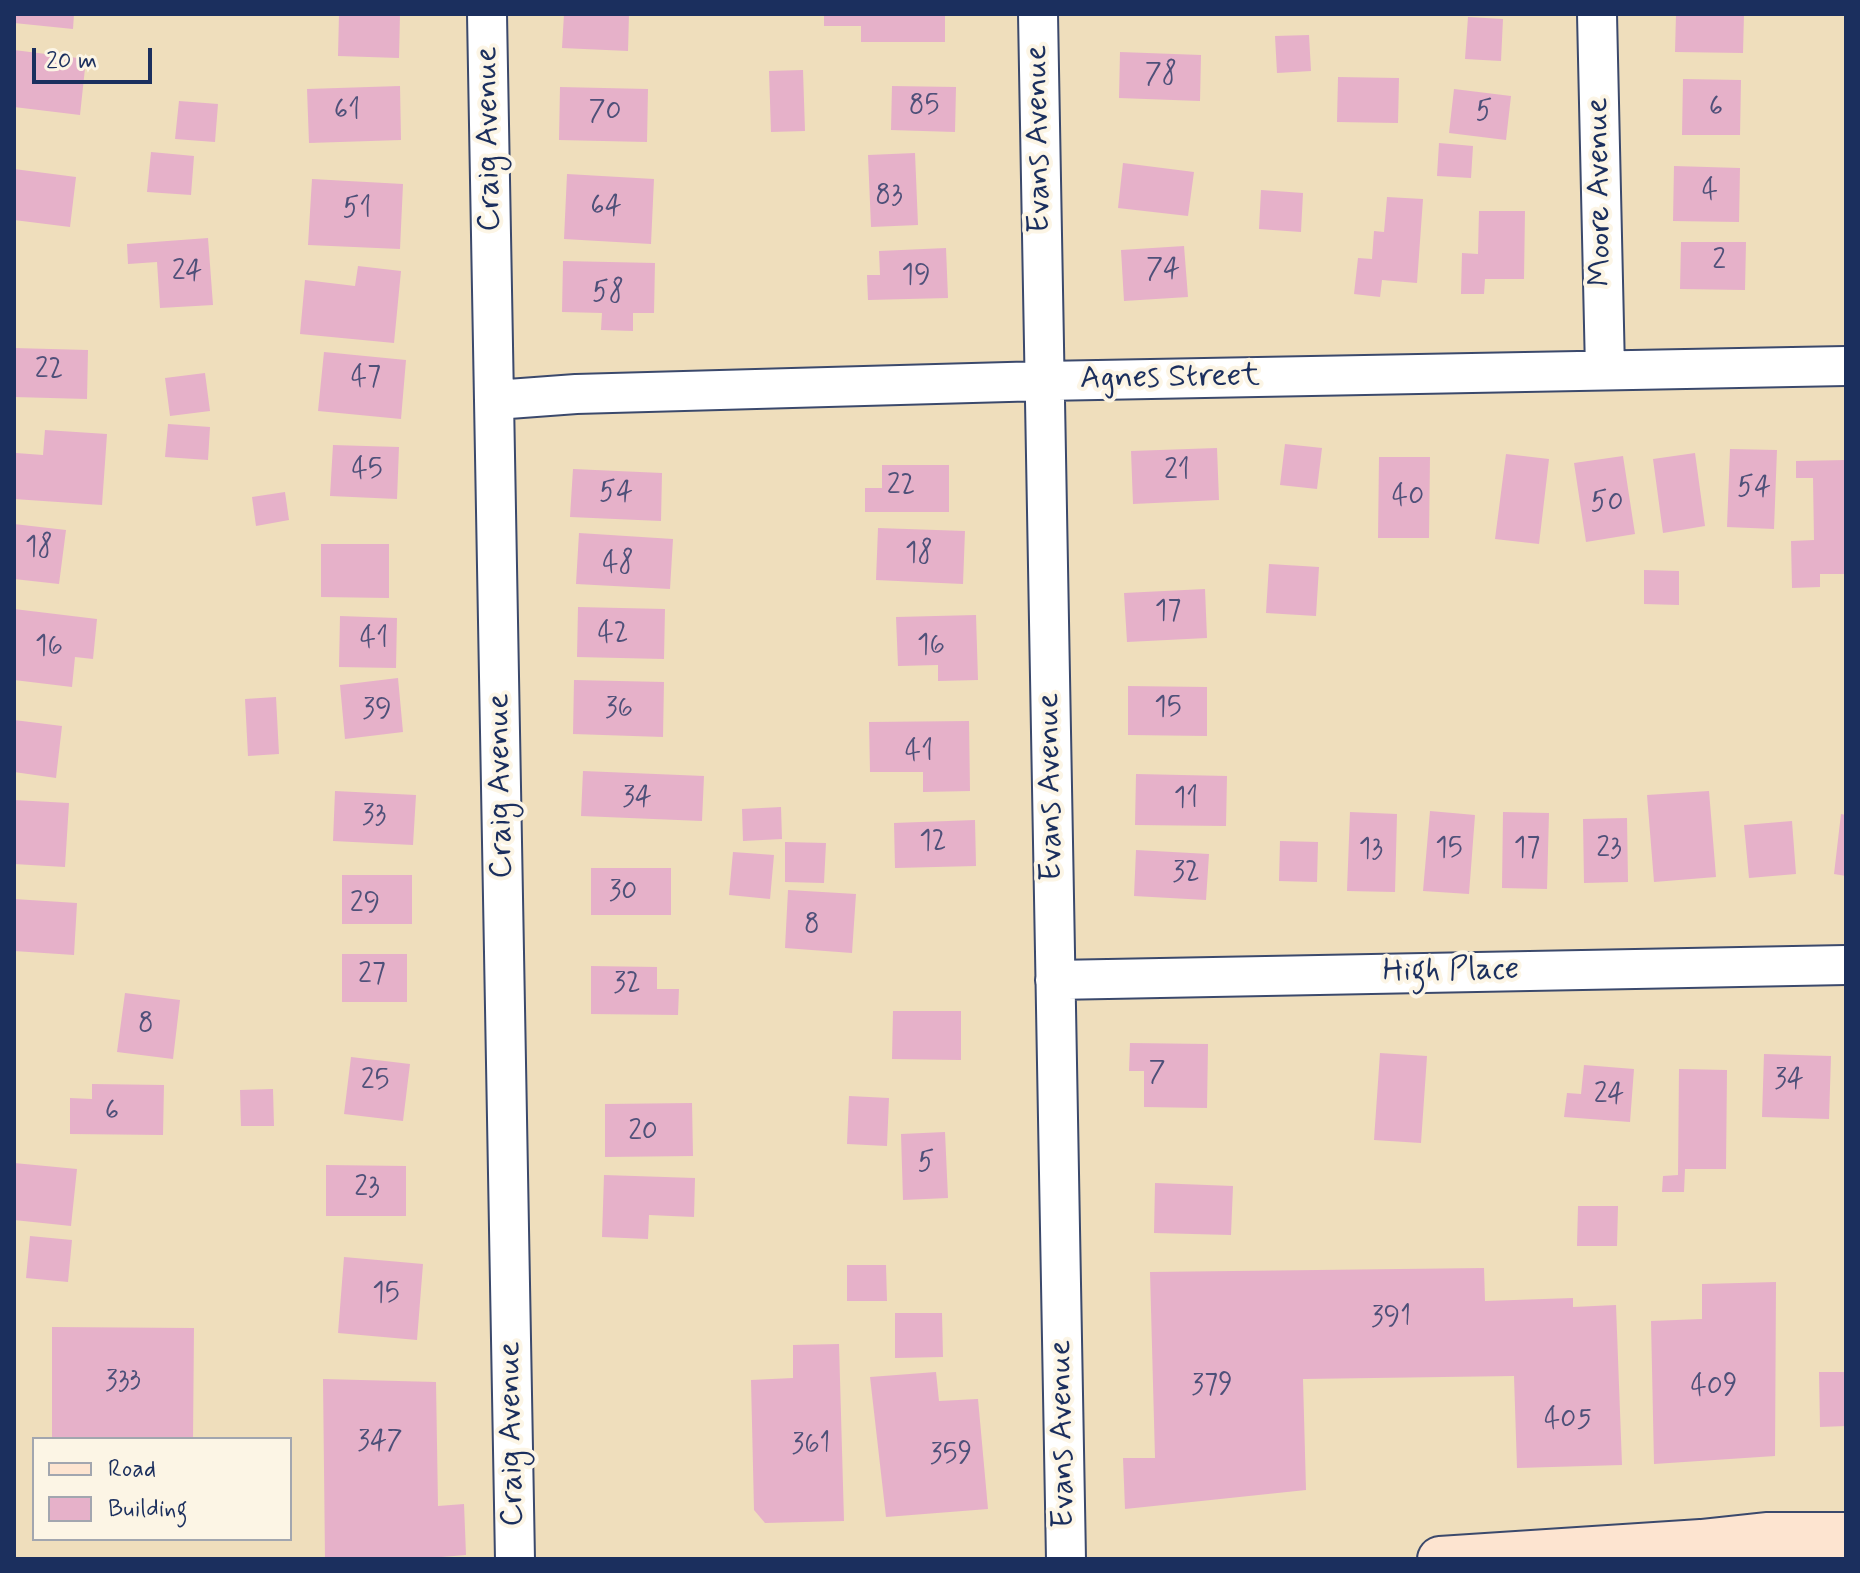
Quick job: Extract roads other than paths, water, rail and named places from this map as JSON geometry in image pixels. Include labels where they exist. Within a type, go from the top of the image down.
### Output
[{"type":"main road","points":[[1440,1559],[1701,1550],[1766,1535],[1846,1535]]},
{"type":"street","name":"Craig Avenue","points":[[487,14],[515,1559]]},
{"type":"street","name":"Evans Avenue","points":[[1038,14],[1066,1559]]},
{"type":"street","name":"Moore Avenue","points":[[1597,14],[1605,370]]},
{"type":"street","name":"Agnes Street","points":[[495,400],[592,393],[1044,381],[1846,366]]},
{"type":"street","name":"High Place","points":[[1055,980],[1846,965]]}]
